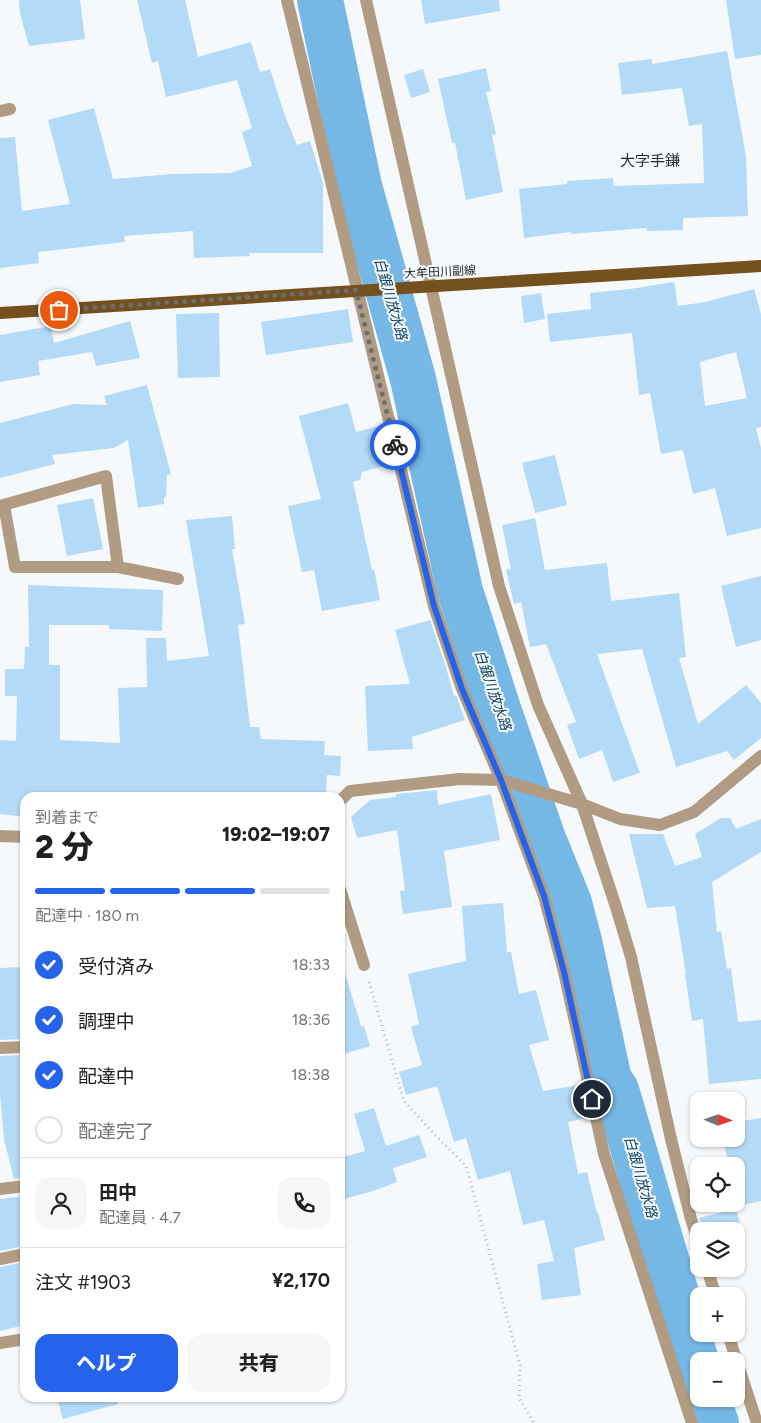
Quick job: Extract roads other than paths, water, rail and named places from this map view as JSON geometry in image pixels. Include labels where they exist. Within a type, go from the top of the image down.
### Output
[{"type":"main road","name":"大牟田川副線","points":[[0,313],[761,266]]},
{"type":"street","points":[[287,0],[359,290],[434,606],[462,689],[501,780],[544,896],[564,972],[604,1154],[692,1423]]},
{"type":"street","points":[[366,0],[426,287],[499,586],[538,705],[582,804],[631,957],[670,1139],[692,1222]]},
{"type":"street","points":[[118,567],[106,476],[2,506],[15,567],[118,567],[178,579]]},
{"type":"street","points":[[345,796],[350,791],[460,779],[501,780],[582,804],[620,819],[660,825],[694,812],[761,756]]},
{"type":"street","points":[[0,836],[20,837]]},
{"type":"street","points":[[345,905],[364,965]]},
{"type":"street","points":[[0,1048],[20,1047]]},
{"type":"street","points":[[0,1189],[20,1187]]},
{"type":"street","points":[[0,1259],[20,1255]]},
{"type":"street","points":[[0,1343],[20,1340]]},
{"type":"street","points":[[731,1342],[757,1423]]},
{"type":"waterway","name":"白銀川放水路","points":[[320,0],[359,186],[413,379],[460,591],[543,839],[569,903],[609,1080],[616,1090],[693,1352]]},
{"type":"waterway","name":"白銀川放水路","points":[[710,1407],[716,1423]]},
{"type":"district","name":"大字手鎌","points":[[650,161]]}]
